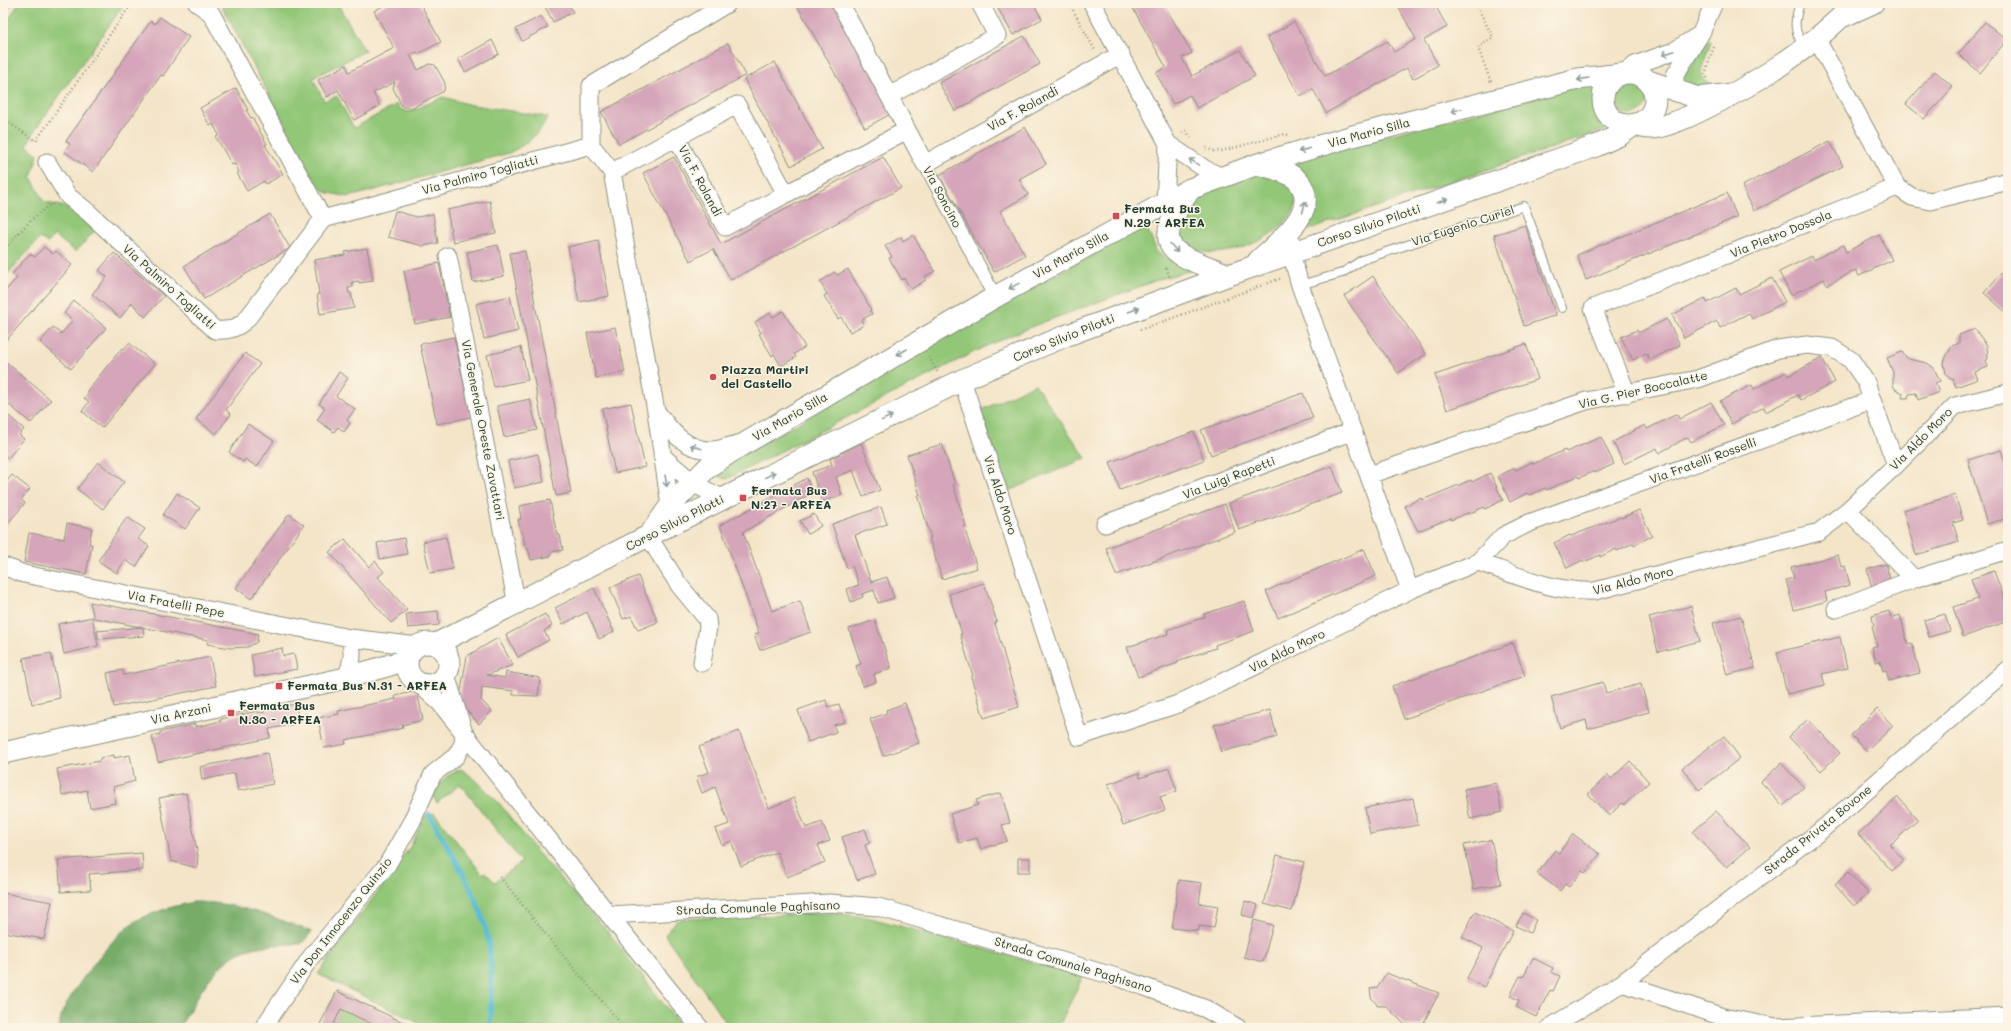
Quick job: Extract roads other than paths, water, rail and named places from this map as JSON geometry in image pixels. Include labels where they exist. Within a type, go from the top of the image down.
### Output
[{"type":"street","points":[[197,3],[211,13],[323,219]]},
{"type":"street","points":[[670,506],[656,411],[612,172],[591,145],[591,86],[728,3]]},
{"type":"street","name":"Via Soncino","points":[[840,3],[995,297]]},
{"type":"street","points":[[889,96],[997,36],[980,3]]},
{"type":"street","points":[[1092,3],[1168,143],[1205,170],[1222,176]]},
{"type":"street","points":[[1679,92],[1675,85],[1675,75],[1701,33],[1714,3]]},
{"type":"street","points":[[1701,33],[1674,51],[1635,65],[1613,78],[1607,84],[1604,91],[1604,107],[1607,114],[1619,123],[1635,124],[1650,128],[1682,119],[1737,93],[1780,66],[1810,43],[1848,10],[1873,3]]},
{"type":"street","points":[[1810,43],[1897,188],[1912,197],[1931,201],[2008,182]]},
{"type":"street","name":"Via F. Rolandi","points":[[925,164],[1121,54]]},
{"type":"street","points":[[1622,74],[1635,73],[1648,81],[1698,98],[1737,93]]},
{"type":"street","name":"Via Mario Silla","points":[[648,536],[670,506],[708,468],[748,442],[995,297],[1190,189],[1258,164],[1353,136],[1578,79],[1622,74]]},
{"type":"street","name":"Corso Silvio Pilotti","points":[[424,662],[517,604],[648,536],[954,384],[1065,336],[1229,275],[1596,146],[1620,135],[1648,117],[1655,103],[1653,88],[1648,81]]},
{"type":"street","name":"Via F. Rolandi","points":[[612,172],[737,105],[786,194]]},
{"type":"street","name":"Via F. Rolandi","points":[[676,137],[725,227],[907,130]]},
{"type":"street","points":[[1165,203],[1168,143]]},
{"type":"street","name":"Via Palmiro Togliatti","points":[[47,162],[68,196],[88,212],[215,330],[226,331],[237,328],[246,320],[323,219],[591,145]]},
{"type":"street","points":[[1252,267],[1291,229],[1304,211],[1306,200],[1304,190],[1297,180],[1289,174],[1258,164]]},
{"type":"street","name":"Via Pietro Dossola","points":[[1627,394],[1593,308],[1897,188]]},
{"type":"street","points":[[1190,189],[1173,218],[1168,231],[1169,241],[1173,249],[1184,257],[1229,275]]},
{"type":"street","points":[[1291,229],[1291,253],[1300,285],[1410,590]]},
{"type":"street","name":"Via Generale Oreste Zavattari","points":[[448,256],[517,604]]},
{"type":"street","name":"Via G. Pier Boccalatte","points":[[1369,475],[1586,401],[1698,379],[1778,349],[1807,345],[1832,348],[1851,360],[1866,382],[1872,400]]},
{"type":"street","name":"Via Aldo Moro","points":[[954,384],[1079,737],[1178,704],[1410,590],[1478,562],[1560,589],[1578,592],[1595,591],[1819,532],[1848,510],[1955,406],[2008,393]]},
{"type":"street","points":[[1872,400],[1896,465]]},
{"type":"street","name":"Via Fratelli Rosselli","points":[[1478,562],[1503,536],[1529,523],[1872,400]]},
{"type":"street","points":[[656,411],[676,437],[694,448],[711,451],[748,442]]},
{"type":"street","name":"Via Luigi Rapetti","points":[[1105,524],[1353,432]]},
{"type":"street","points":[[662,456],[693,483],[706,492],[724,498]]},
{"type":"street","points":[[1848,510],[1914,579]]},
{"type":"street","points":[[648,536],[679,585],[707,619],[708,627],[702,662]]},
{"type":"street","points":[[1836,609],[1914,579],[2008,550]]},
{"type":"street","name":"Via Fratelli Pepe","points":[[3,566],[24,574],[350,638],[424,662]]},
{"type":"street","points":[[350,638],[353,651],[352,677]]},
{"type":"street","points":[[424,662],[440,703],[700,1028]]},
{"type":"street","points":[[424,662],[464,733]]},
{"type":"street","name":"Via Arzani","points":[[3,753],[424,662]]},
{"type":"street","name":"Strada Privata Bovone","points":[[1622,983],[1819,832],[2008,669]]},
{"type":"street","name":"Via Don Innocenzo Quinzio","points":[[263,1028],[311,957],[387,865],[412,821],[433,774],[456,756],[463,744],[464,733]]},
{"type":"street","name":"Strada Comunale Paghisano","points":[[609,915],[830,903],[878,907],[1123,978],[1206,1010],[1238,1028]]},
{"type":"street","points":[[1549,1028],[1622,983],[1723,1017],[1776,1027],[2008,1016]]},
{"type":"lane","points":[[1800,3],[1795,27],[1797,36],[1810,43]]},
{"type":"lane","name":"Via Eugenio Curiel","points":[[1300,285],[1342,273],[1362,260],[1524,206],[1562,308]]},
{"type":"waterway","points":[[429,814],[471,890],[484,922],[491,961],[490,1028]]},
{"type":"place","name":"Fermata Bus N.29 - ARFEA","points":[[1116,216]]},
{"type":"place","name":"Piazza Martiri del Castello","points":[[713,377]]},
{"type":"place","name":"Fermata Bus N.27 - ARFEA","points":[[743,498]]},
{"type":"place","name":"Fermata Bus N.31 - ARFEA","points":[[279,686]]},
{"type":"place","name":"Fermata Bus N.30 - ARFEA","points":[[231,713]]}]
